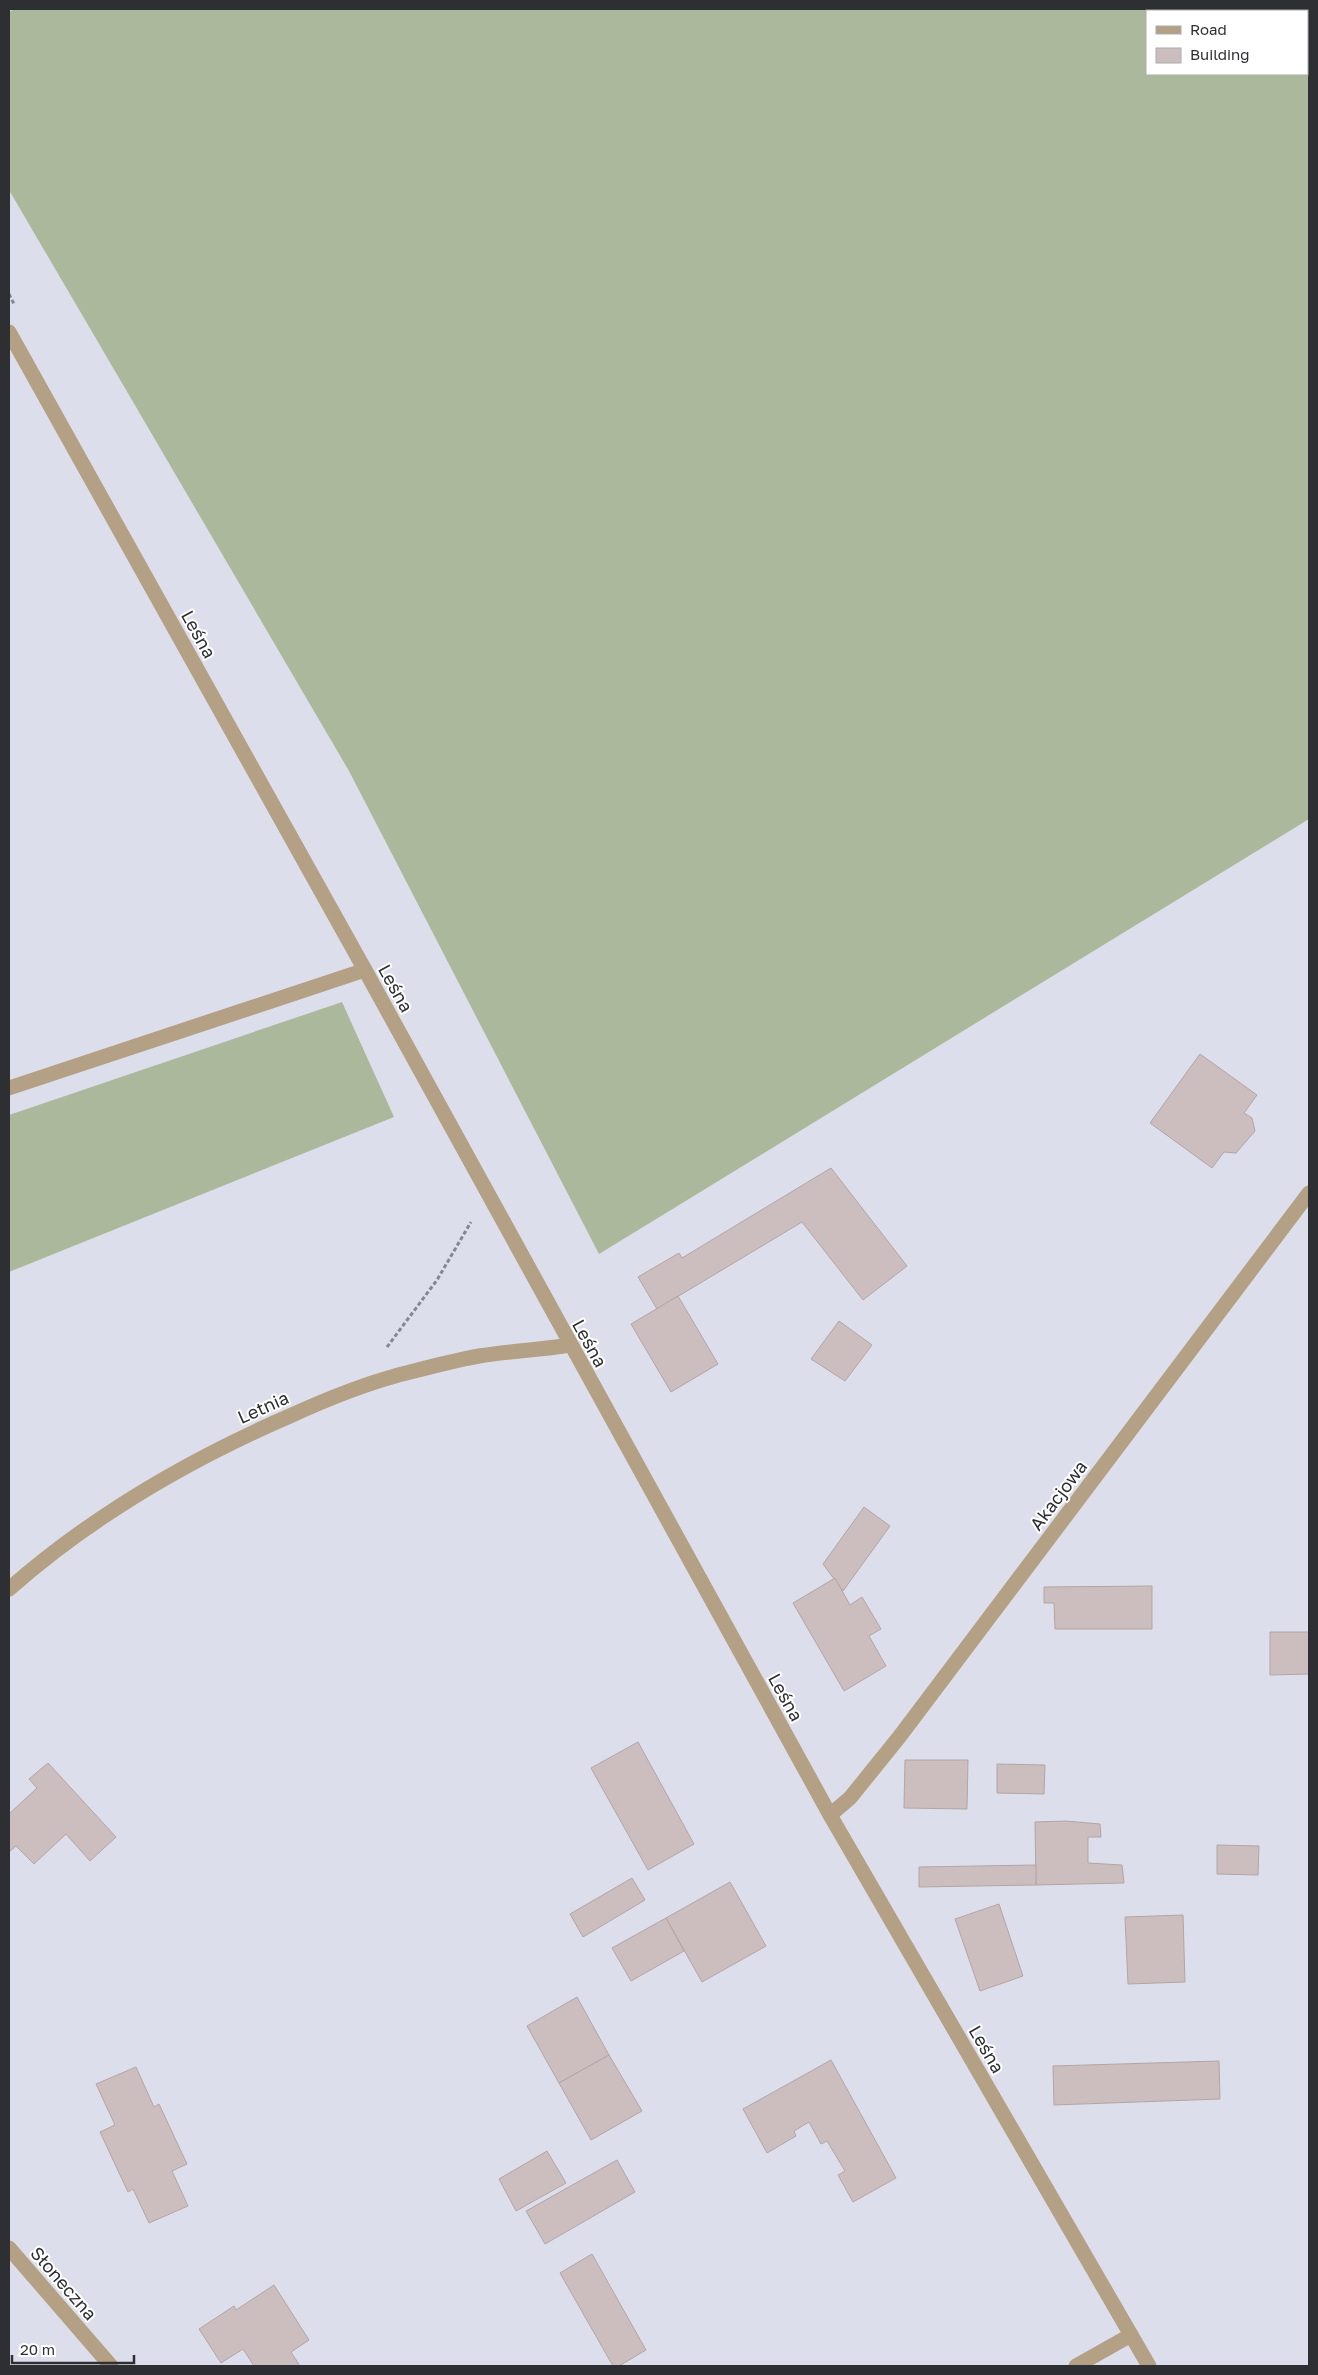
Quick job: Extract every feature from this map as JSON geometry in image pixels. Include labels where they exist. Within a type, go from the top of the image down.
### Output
[{"type":"street","name":"Leśna","points":[[9,332],[14,353],[365,970],[830,1816],[1149,2366]]},
{"type":"street","points":[[9,1088],[365,970]]},
{"type":"street","name":"Akacjowa","points":[[830,1816],[850,1798],[900,1736],[1309,1192]]},
{"type":"street","name":"Letnia","points":[[9,1589],[69,1540],[121,1506],[206,1456],[264,1427],[349,1391],[393,1376],[479,1356],[570,1345]]},
{"type":"street","name":"Słoneczna","points":[[9,2248],[111,2366]]},
{"type":"street","points":[[1076,2366],[1132,2335]]},
{"type":"path","points":[[382,1353],[436,1280],[465,1234],[486,1191]]},
{"type":"green space","points":[[14,9],[1309,9],[1309,819],[599,1254],[349,771],[9,190],[9,12]]},
{"type":"green space","points":[[342,1002],[394,1117],[9,1272],[9,1115]]},
{"type":"building","points":[[1200,1054],[1257,1095],[1244,1113],[1252,1118],[1255,1131],[1236,1153],[1224,1152],[1212,1168],[1150,1123]]},
{"type":"building","points":[[831,1168],[907,1266],[863,1300],[802,1222],[657,1309],[638,1277],[679,1253],[682,1258]]},
{"type":"building","points":[[678,1296],[718,1364],[671,1392],[631,1324]]},
{"type":"building","points":[[839,1321],[872,1345],[845,1381],[811,1359]]},
{"type":"building","points":[[864,1507],[890,1526],[843,1591],[823,1564]]},
{"type":"building","points":[[835,1578],[850,1605],[862,1597],[881,1629],[869,1636],[886,1666],[844,1691],[793,1603]]},
{"type":"building","points":[[1152,1586],[1152,1629],[1055,1629],[1054,1603],[1044,1603],[1044,1587]]},
{"type":"building","points":[[1270,1632],[1309,1632],[1309,1674],[1270,1675]]},
{"type":"building","points":[[638,1742],[694,1844],[648,1870],[591,1768]]},
{"type":"building","points":[[905,1760],[968,1760],[967,1809],[904,1808]]},
{"type":"building","points":[[48,1763],[116,1837],[90,1861],[66,1834],[34,1864],[16,1846],[9,1852],[9,1814],[37,1788],[29,1779]]},
{"type":"building","points":[[997,1764],[1045,1765],[1044,1794],[997,1793]]},
{"type":"building","points":[[1066,1821],[1100,1824],[1101,1837],[1088,1837],[1088,1863],[1122,1865],[1124,1883],[1036,1885],[1035,1822]]},
{"type":"building","points":[[1217,1845],[1259,1846],[1258,1875],[1217,1874]]},
{"type":"building","points":[[1036,1865],[1036,1885],[919,1887],[919,1867]]},
{"type":"building","points":[[632,1878],[645,1900],[583,1937],[570,1914]]},
{"type":"building","points":[[730,1882],[766,1946],[702,1982],[666,1918]]},
{"type":"building","points":[[999,1904],[1023,1976],[980,1991],[955,1919]]},
{"type":"building","points":[[1183,1915],[1185,1982],[1128,1984],[1125,1917]]},
{"type":"building","points":[[666,1918],[684,1951],[631,1981],[612,1948]]},
{"type":"building","points":[[577,1997],[609,2055],[559,2083],[527,2026]]},
{"type":"building","points":[[609,2055],[642,2111],[591,2140],[559,2083]]},
{"type":"building","points":[[831,2060],[896,2178],[853,2202],[838,2175],[845,2171],[827,2141],[821,2144],[809,2122],[794,2131],[796,2136],[767,2153],[743,2109]]},
{"type":"building","points":[[1219,2061],[1220,2099],[1054,2105],[1053,2066]]},
{"type":"building","points":[[136,2067],[154,2107],[159,2104],[187,2164],[172,2171],[188,2206],[149,2223],[133,2189],[128,2192],[100,2132],[115,2125],[96,2084]]},
{"type":"building","points":[[547,2151],[566,2183],[516,2211],[499,2179]]},
{"type":"building","points":[[617,2160],[635,2192],[545,2244],[526,2211]]},
{"type":"building","points":[[592,2254],[646,2350],[619,2366],[613,2366],[560,2273]]},
{"type":"building","points":[[274,2285],[309,2340],[291,2352],[300,2366],[254,2366],[243,2349],[221,2363],[199,2329],[234,2306],[236,2310]]}]
